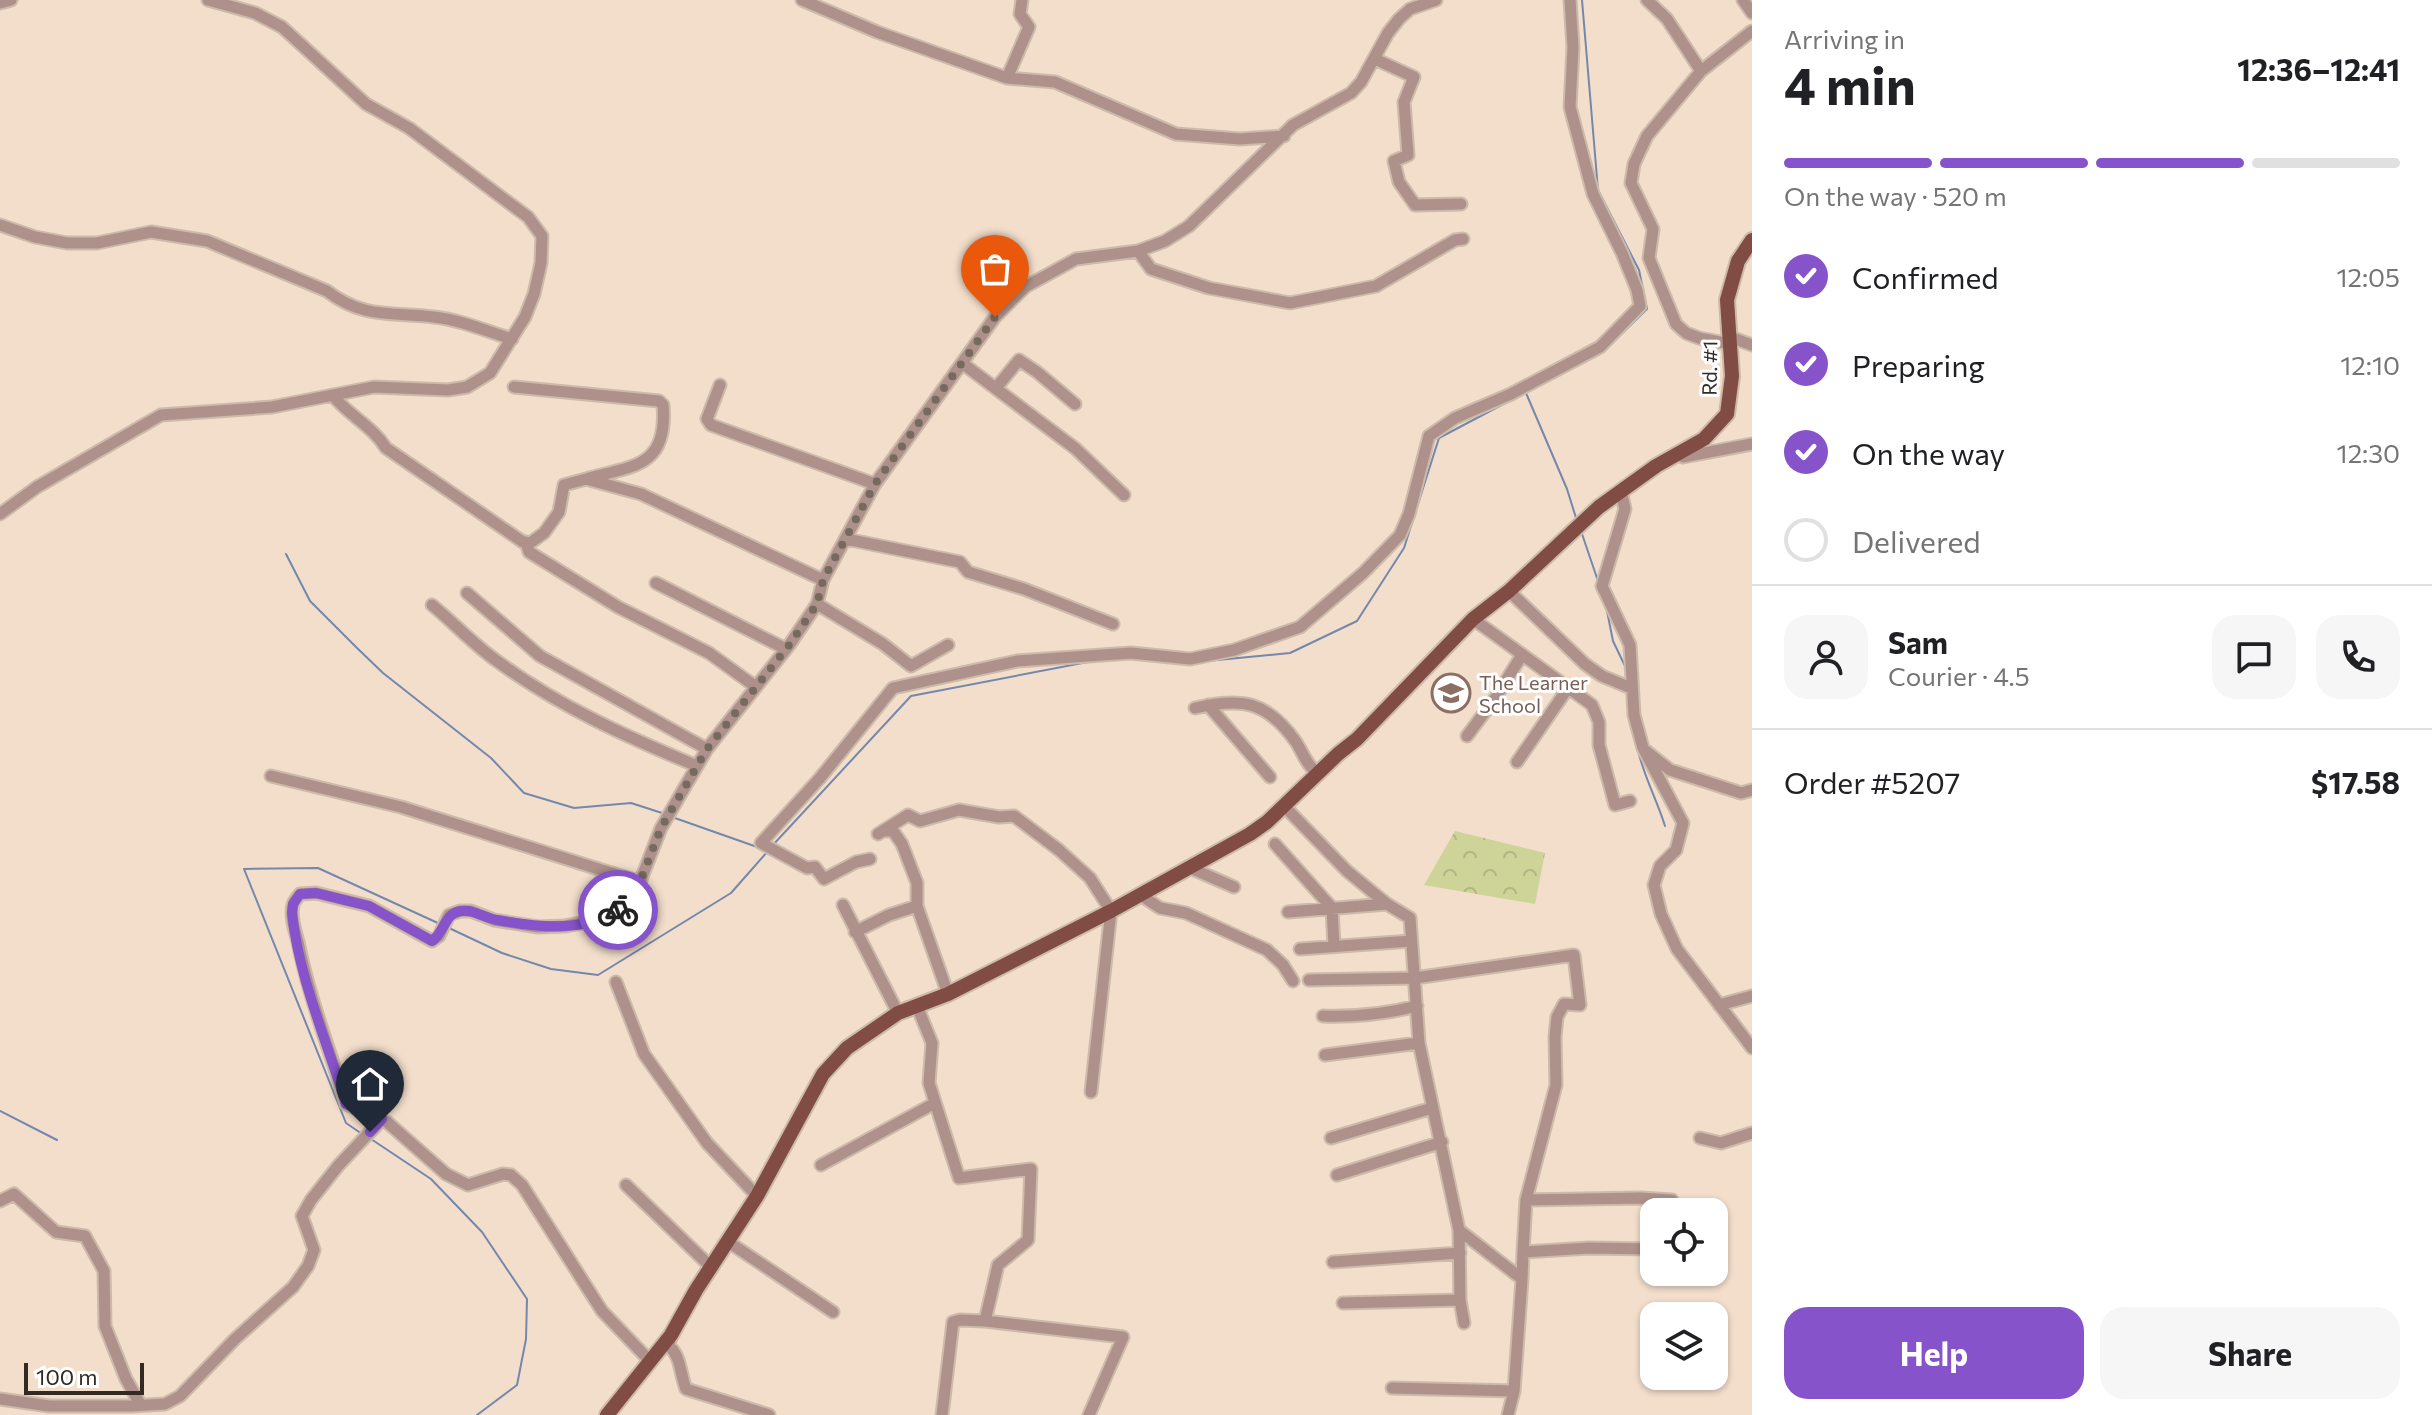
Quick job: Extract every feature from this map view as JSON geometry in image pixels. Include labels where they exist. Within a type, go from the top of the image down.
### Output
[{"type":"main road","name":"Rd. #1","points":[[607,1415],[671,1335],[757,1196],[823,1074],[847,1048],[898,1013],[948,994],[1111,911],[1250,834],[1357,739],[1473,619],[1509,591],[1577,527],[1656,466],[1704,439],[1727,414],[1732,376],[1727,300],[1738,261],[1752,240]]},
{"type":"street","points":[[0,3],[11,0]]},
{"type":"street","points":[[0,514],[37,487],[161,415],[272,407],[374,387],[448,390],[467,387],[490,373],[512,339],[534,294],[541,263],[542,236],[528,217],[409,128],[366,104],[282,27],[255,13],[208,0]]},
{"type":"street","points":[[255,13],[262,0]]},
{"type":"street","points":[[802,0],[877,32],[1007,78],[1055,82],[1176,134],[1240,139],[1284,136]]},
{"type":"street","points":[[1007,78],[1029,27],[1020,14],[1022,0]]},
{"type":"street","points":[[650,1361],[602,1311],[522,1185],[511,1175],[503,1174],[468,1185],[446,1174],[382,1119],[346,1104],[329,1046],[309,996],[292,913],[293,904],[300,894],[316,893],[369,906],[432,941],[439,936],[449,915],[460,911],[538,927],[588,923],[617,912],[640,882],[669,816],[707,749],[786,649],[817,604],[823,580],[875,484],[995,317],[1025,287],[1076,259],[1138,251],[1165,241],[1189,226],[1293,125],[1351,93],[1399,19],[1410,9],[1436,0]]},
{"type":"street","points":[[870,859],[856,862],[824,879],[815,867],[807,868],[761,843],[820,778],[893,688],[1017,661],[1131,653],[1190,659],[1234,650],[1300,627],[1363,573],[1400,535],[1409,514],[1429,436],[1455,418],[1511,394],[1600,347],[1640,306],[1627,266],[1593,194],[1570,107],[1573,47],[1570,0]]},
{"type":"street","points":[[1647,0],[1667,19],[1701,71]]},
{"type":"street","points":[[1743,0],[1752,13]]},
{"type":"street","points":[[1752,31],[1701,71],[1647,136],[1634,164],[1631,183],[1653,229],[1649,258],[1676,324],[1699,338],[1752,345]]},
{"type":"street","points":[[1375,59],[1414,77],[1404,102],[1408,155],[1394,161],[1399,182],[1415,205],[1461,204]]},
{"type":"street","points":[[0,225],[35,237],[67,243],[97,243],[151,232],[207,241],[327,291],[344,305],[369,313],[435,317],[512,339]]},
{"type":"street","points":[[1138,251],[1151,269],[1209,288],[1290,303],[1376,286],[1455,240],[1463,239]]},
{"type":"street","points":[[996,388],[1019,360],[1075,404]]},
{"type":"street","points":[[962,363],[1076,449],[1124,495]]},
{"type":"street","points":[[720,385],[707,419],[711,425],[875,484]]},
{"type":"street","points":[[333,396],[344,409],[376,432],[386,448],[508,533],[530,543],[544,533],[559,512],[564,485],[648,460],[656,449],[663,405],[659,401],[514,387]]},
{"type":"street","points":[[1678,455],[1683,457],[1752,444]]},
{"type":"street","points":[[586,479],[641,494],[823,580]]},
{"type":"street","points":[[1621,491],[1625,509],[1602,586],[1630,645],[1634,715],[1643,748],[1683,823],[1676,850],[1660,866],[1654,885],[1661,914],[1677,949],[1752,1048]]},
{"type":"street","points":[[846,539],[960,562],[968,572],[1024,589],[1113,624]]},
{"type":"street","points":[[526,542],[529,552],[618,607],[709,653],[756,687]]},
{"type":"street","points":[[656,583],[786,649]]},
{"type":"street","points":[[1509,591],[1585,664],[1602,676],[1631,688]]},
{"type":"street","points":[[467,593],[540,656],[707,749]]},
{"type":"street","points":[[817,604],[883,644],[911,666],[948,645]]},
{"type":"street","points":[[432,605],[495,660],[550,696],[623,736],[697,766]]},
{"type":"street","points":[[1473,619],[1592,705],[1599,722],[1599,745],[1615,805],[1630,801]]},
{"type":"street","points":[[1467,736],[1522,655]]},
{"type":"street","points":[[1517,762],[1568,688]]},
{"type":"street","points":[[1195,708],[1236,701],[1264,709],[1286,730],[1318,774]]},
{"type":"street","points":[[1208,705],[1270,777]]},
{"type":"street","points":[[1643,748],[1670,770],[1741,793],[1752,790]]},
{"type":"street","points":[[271,776],[401,807],[640,882]]},
{"type":"street","points":[[1284,806],[1347,871],[1387,904],[1407,915],[1411,924],[1419,1043],[1459,1230],[1460,1300],[1464,1323]]},
{"type":"street","points":[[948,994],[917,906],[917,883],[902,844],[893,831],[880,832],[908,815],[920,821],[959,810],[999,817],[1014,816],[1090,878],[1111,911],[1091,1092]]},
{"type":"street","points":[[1275,844],[1332,908],[1334,946]]},
{"type":"street","points":[[1188,867],[1234,887]]},
{"type":"street","points":[[1139,894],[1160,908],[1186,913],[1267,950],[1283,965],[1293,981]]},
{"type":"street","points":[[1288,912],[1387,904]]},
{"type":"street","points":[[843,905],[898,1013]]},
{"type":"street","points":[[855,932],[889,915],[917,906]]},
{"type":"street","points":[[1300,949],[1411,941]]},
{"type":"street","points":[[1309,980],[1415,978],[1574,955],[1580,1005],[1564,1004],[1557,1017],[1556,1085],[1526,1200],[1514,1391],[1508,1415]]},
{"type":"street","points":[[616,982],[644,1054],[707,1143],[757,1196]]},
{"type":"street","points":[[1719,1005],[1752,996]]},
{"type":"street","points":[[917,1006],[932,1043],[929,1083],[959,1178],[1031,1169],[1028,1240],[998,1265],[985,1321]]},
{"type":"street","points":[[1323,1016],[1392,1013],[1417,1006]]},
{"type":"street","points":[[1325,1055],[1419,1043]]},
{"type":"street","points":[[821,1165],[935,1103]]},
{"type":"street","points":[[1331,1138],[1432,1108]]},
{"type":"street","points":[[0,1399],[49,1406],[165,1404],[180,1396],[235,1339],[293,1287],[308,1266],[314,1250],[302,1216],[311,1200],[382,1119]]},
{"type":"street","points":[[1700,1138],[1721,1143],[1752,1133]]},
{"type":"street","points":[[1337,1175],[1442,1142]]},
{"type":"street","points":[[626,1185],[711,1267]]},
{"type":"street","points":[[0,1201],[14,1194],[56,1232],[85,1236],[104,1271],[105,1326],[126,1379],[140,1404]]},
{"type":"street","points":[[1526,1200],[1640,1198]]},
{"type":"street","points":[[1459,1230],[1522,1279]]},
{"type":"street","points":[[727,1241],[833,1312]]},
{"type":"street","points":[[1523,1252],[1640,1249]]},
{"type":"street","points":[[1333,1262],[1460,1253]]},
{"type":"street","points":[[1343,1303],[1460,1300]]},
{"type":"street","points":[[942,1415],[953,1322],[960,1320],[1123,1337],[1089,1415]]},
{"type":"street","points":[[671,1335],[669,1346],[677,1353],[686,1389],[769,1415]]},
{"type":"street","points":[[1392,1388],[1514,1391]]},
{"type":"green space","points":[[1455,831],[1545,853],[1535,904],[1424,885]]},
{"type":"waterway","points":[[1582,0],[1598,190],[1639,270],[1647,309],[1605,350]]},
{"type":"waterway","points":[[1526,393],[1567,489],[1577,521]]},
{"type":"waterway","points":[[1207,661],[1290,653],[1357,621],[1404,548],[1439,438],[1511,400]]},
{"type":"waterway","points":[[1581,531],[1598,581]]},
{"type":"waterway","points":[[286,554],[310,601],[383,673],[491,758],[524,793],[574,808],[631,803],[662,813]]},
{"type":"waterway","points":[[1606,606],[1613,641],[1625,666],[1627,680]]},
{"type":"waterway","points":[[772,846],[911,696],[1093,661]]},
{"type":"waterway","points":[[1638,750],[1665,826]]},
{"type":"waterway","points":[[672,817],[760,848]]},
{"type":"waterway","points":[[449,928],[502,953],[551,969],[598,975],[731,893],[768,851]]},
{"type":"waterway","points":[[362,1134],[346,1123],[244,869],[318,868],[440,924]]},
{"type":"waterway","points":[[0,1111],[57,1140]]},
{"type":"waterway","points":[[371,1139],[431,1179],[482,1232],[527,1299],[526,1339],[517,1385],[477,1415]]},
{"type":"way so far","points":[[618,910],[640,882],[661,828],[707,749],[790,644],[817,604],[823,580],[875,484],[995,317]]},
{"type":"place","name":"The Learner School","points":[[1451,693]]},
{"type":"route","points":[[370,1132],[382,1119],[346,1104],[329,1046],[309,996],[292,913],[293,904],[300,894],[316,893],[369,906],[432,941],[439,936],[449,915],[460,911],[538,927],[588,923],[618,910]]}]
